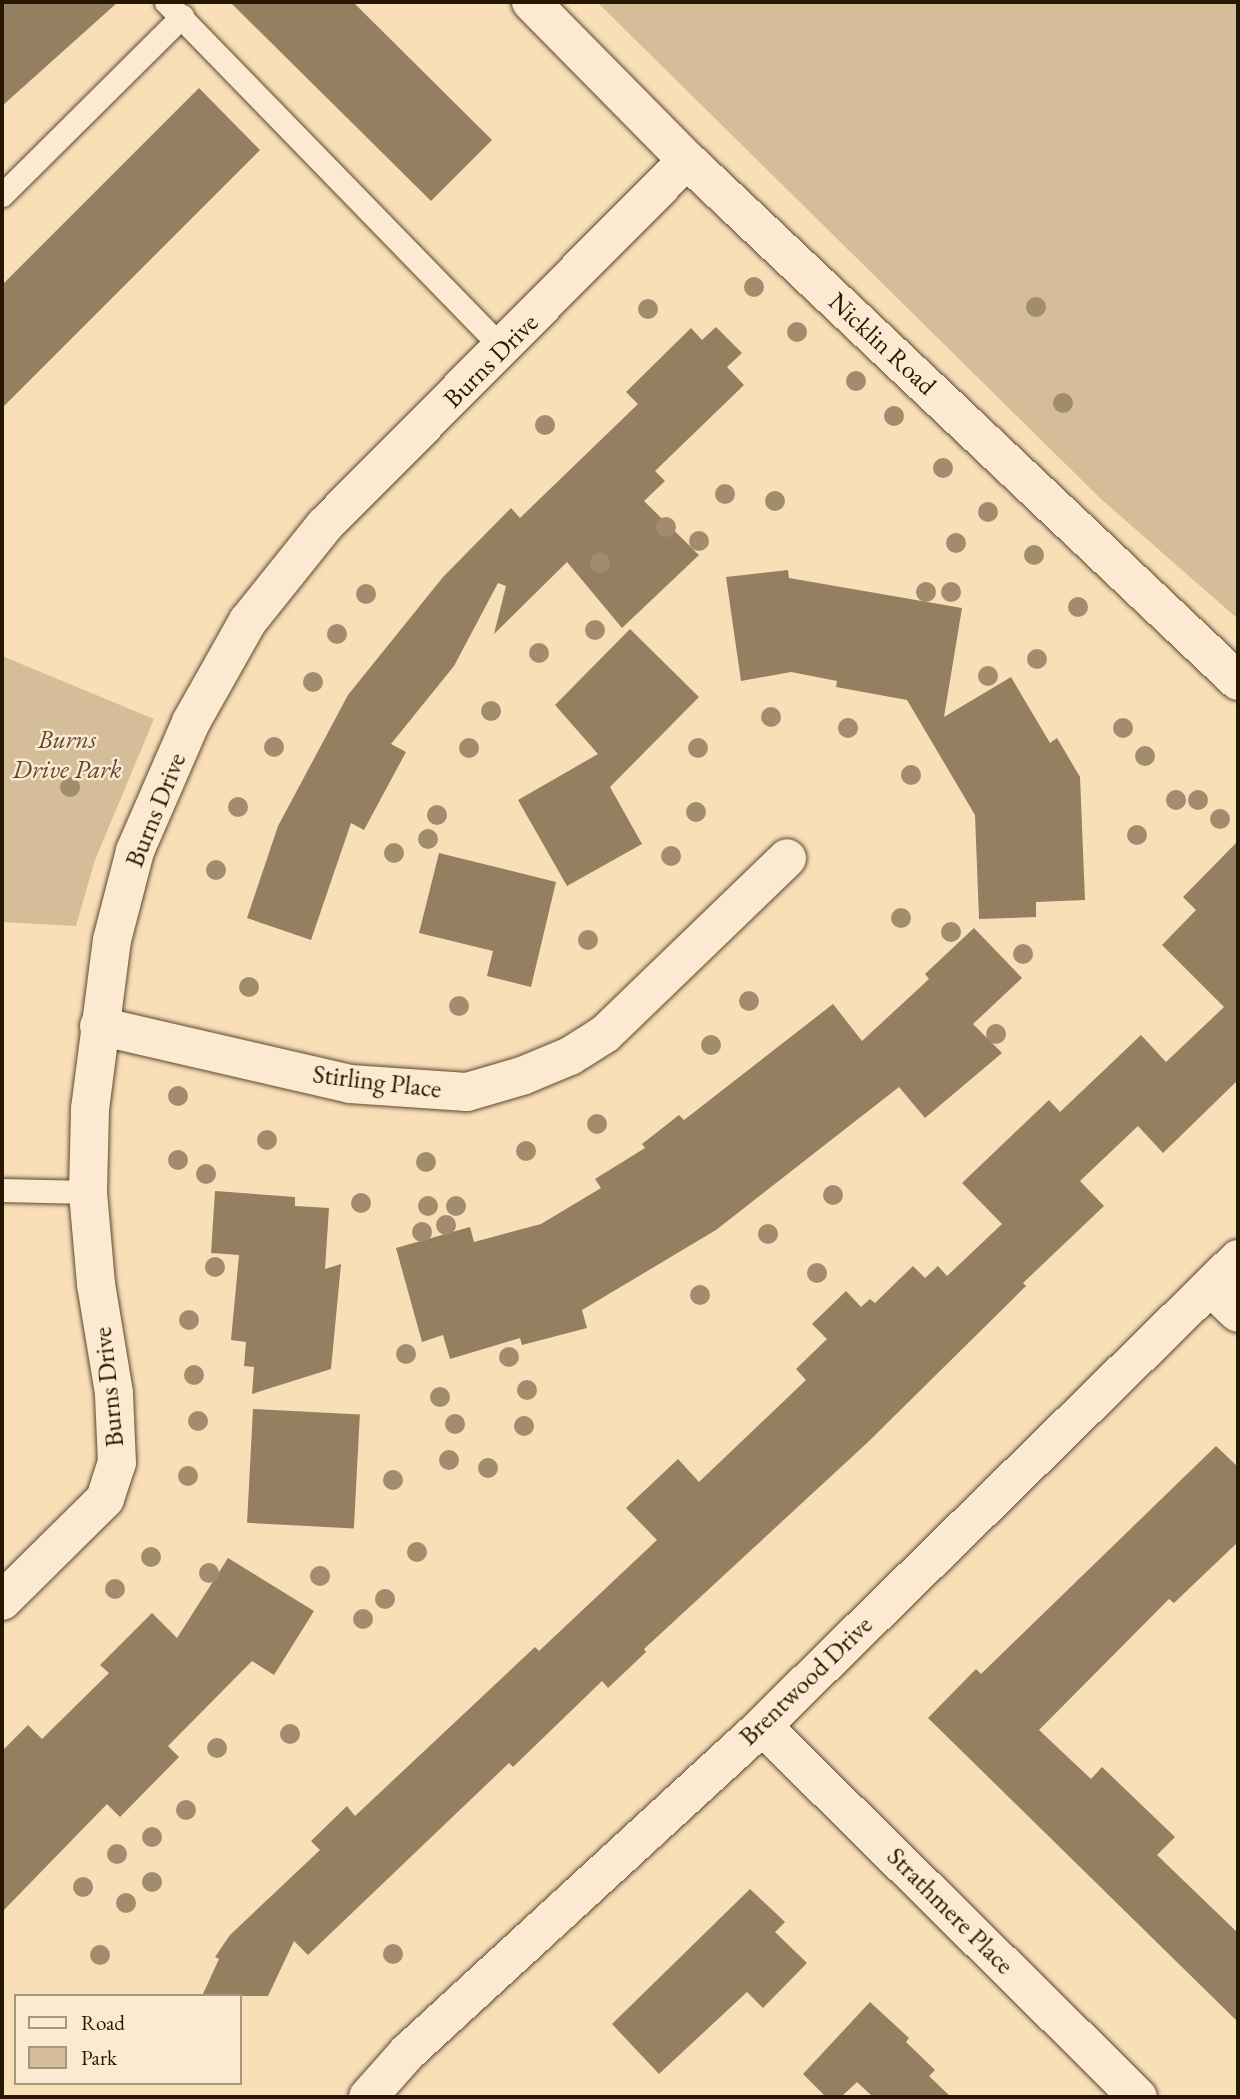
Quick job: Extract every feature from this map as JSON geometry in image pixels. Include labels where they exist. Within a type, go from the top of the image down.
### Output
[{"type":"street","name":"Nicklin Road","points":[[531,2],[687,160],[1238,681]]},
{"type":"street","name":"Burns Drive","points":[[2,1601],[105,1499],[117,1463],[114,1393],[96,1284],[88,1192],[99,1026],[112,940],[135,851],[191,722],[248,621],[325,525],[503,349],[687,160]]},
{"type":"street","name":"Stirling Place","points":[[99,1026],[350,1084],[467,1092],[534,1071],[605,1034],[787,858]]},
{"type":"street","name":"Brentwood Drive","points":[[368,2097],[408,2052],[762,1726],[1238,1259]]},
{"type":"street","points":[[1211,1287],[1238,1313]]},
{"type":"street","name":"Strathmere Place","points":[[762,1726],[1138,2097]]},
{"type":"lane","points":[[2,195],[174,9],[503,349]]},
{"type":"lane","points":[[2,1189],[88,1192]]},
{"type":"green space","points":[[597,2],[1238,2],[1238,619],[1101,499]]},
{"type":"green space","name":"Burns Drive Park","points":[[2,656],[154,719],[95,860],[76,926],[2,922]]},
{"type":"building","points":[[2,2],[118,2],[2,106]]},
{"type":"building","points":[[230,2],[353,2],[492,140],[431,201]]},
{"type":"building","points":[[199,88],[260,150],[2,408],[2,285]]},
{"type":"building","points":[[716,327],[742,353],[727,367],[744,385],[655,471],[665,481],[644,501],[699,555],[622,628],[567,562],[494,634],[506,586],[498,583],[454,666],[391,744],[406,752],[364,830],[351,823],[311,940],[247,918],[278,826],[348,695],[443,577],[511,508],[520,518],[638,404],[626,392],[691,328],[702,340]]},
{"type":"building","points":[[788,570],[789,578],[962,608],[944,717],[1011,677],[1050,743],[1057,738],[1080,777],[1085,900],[1036,902],[1036,917],[979,919],[975,815],[907,700],[836,687],[837,681],[791,672],[741,681],[726,577]]},
{"type":"building","points":[[630,629],[699,697],[610,787],[642,844],[567,886],[518,800],[598,754],[555,705]]},
{"type":"building","points":[[1238,841],[1238,1080],[1163,1153],[1138,1126],[1080,1181],[1104,1206],[1023,1283],[1026,1286],[867,1443],[644,1649],[646,1652],[608,1688],[602,1681],[513,1767],[509,1763],[308,1955],[294,1941],[268,1996],[203,1994],[219,1959],[215,1957],[230,1935],[320,1850],[311,1841],[347,1806],[355,1816],[535,1647],[539,1651],[657,1540],[626,1508],[678,1459],[699,1482],[806,1380],[796,1369],[827,1339],[812,1324],[846,1291],[861,1307],[870,1299],[875,1303],[913,1266],[925,1278],[938,1266],[947,1276],[1002,1224],[962,1183],[1049,1100],[1060,1112],[1141,1035],[1166,1062],[1224,1007],[1162,945],[1196,910],[1183,897]]},
{"type":"building","points":[[439,853],[556,882],[531,987],[487,976],[493,951],[419,933]]},
{"type":"building","points":[[974,928],[1022,978],[973,1024],[1002,1053],[925,1118],[899,1087],[716,1230],[582,1310],[587,1328],[522,1345],[520,1338],[450,1359],[443,1335],[422,1342],[396,1248],[470,1227],[474,1242],[541,1224],[601,1188],[595,1179],[645,1148],[642,1144],[679,1115],[684,1120],[833,1004],[862,1041],[929,979],[925,974]]},
{"type":"building","points":[[215,1191],[295,1197],[295,1206],[329,1208],[325,1269],[341,1264],[331,1369],[252,1394],[254,1367],[244,1366],[246,1342],[231,1340],[239,1255],[211,1253]]},
{"type":"building","points":[[253,1409],[360,1415],[354,1528],[247,1523]]},
{"type":"building","points":[[1216,1446],[1238,1467],[1238,1542],[1174,1603],[1169,1599],[1039,1730],[1091,1779],[1102,1767],[1175,1837],[1157,1855],[1238,1933],[1238,2022],[928,1718],[976,1669],[981,1674]]},
{"type":"building","points":[[228,1558],[314,1611],[274,1675],[252,1661],[168,1746],[179,1757],[120,1817],[107,1804],[2,1912],[2,1751],[28,1725],[42,1739],[109,1673],[100,1665],[152,1613],[177,1638]]},
{"type":"building","points":[[750,1889],[785,1922],[775,1932],[807,1963],[763,2008],[747,1992],[659,2074],[612,2024]]},
{"type":"building","points":[[870,2002],[909,2038],[906,2042],[935,2070],[929,2076],[951,2097],[873,2097],[857,2082],[841,2097],[826,2097],[803,2074]]}]
